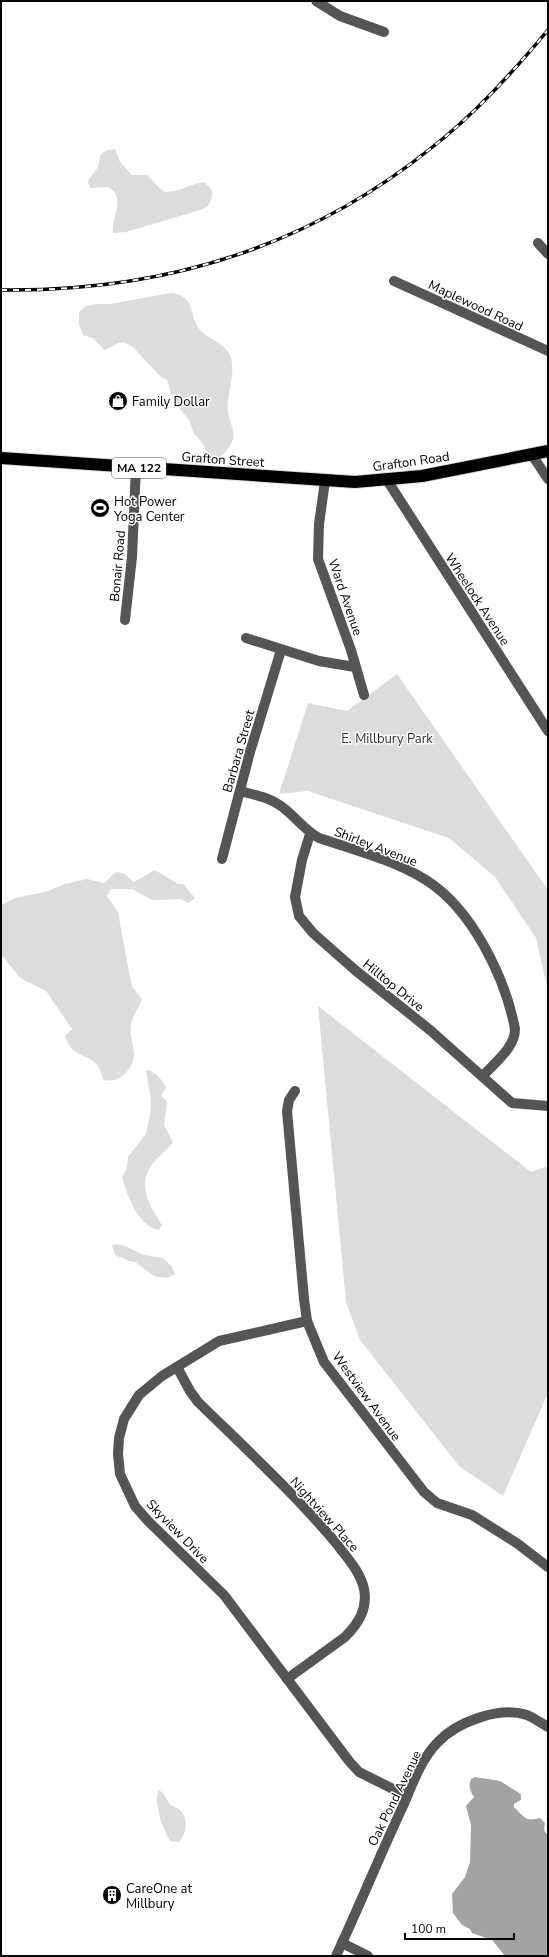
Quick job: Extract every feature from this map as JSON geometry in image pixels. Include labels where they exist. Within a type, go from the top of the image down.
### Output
[{"type":"highway","name":"Grafton Road","points":[[276,477],[355,482],[388,480],[422,476],[548,451]]},
{"type":"highway","name":"Grafton Street","points":[[1,458],[276,477]]},
{"type":"street","points":[[316,1],[340,16],[384,32]]},
{"type":"street","points":[[538,243],[548,254]]},
{"type":"street","name":"Maplewood Road","points":[[394,281],[548,351]]},
{"type":"street","points":[[532,455],[548,479]]},
{"type":"street","name":"Bonair Road","points":[[125,620],[132,557],[136,468]]},
{"type":"street","name":"Wheelock Avenue","points":[[388,480],[548,731]]},
{"type":"street","name":"Ward Avenue","points":[[325,481],[319,524],[318,559],[364,695]]},
{"type":"street","points":[[246,638],[327,663],[355,667]]},
{"type":"street","name":"Barbara Street","points":[[222,859],[250,752],[281,650]]},
{"type":"street","name":"Shirley Avenue","points":[[240,791],[282,806],[310,834],[401,867],[426,880],[445,895],[470,924],[501,984],[515,1028],[515,1035],[511,1045],[483,1076]]},
{"type":"street","name":"Hilltop Drive","points":[[310,834],[295,890],[295,904],[299,916],[304,923],[313,933],[355,970],[430,1030],[512,1103],[548,1106]]},
{"type":"street","name":"Westview Avenue","points":[[295,1091],[289,1100],[287,1111],[306,1321],[324,1362],[424,1492],[437,1503],[477,1519],[518,1544],[548,1567]]},
{"type":"street","name":"Skyview Drive","points":[[306,1321],[220,1341],[162,1376],[139,1395],[124,1419],[119,1438],[118,1454],[120,1474],[135,1506],[148,1522],[224,1595],[348,1762],[359,1772],[369,1778],[407,1796]]},
{"type":"street","name":"Nightview Place","points":[[177,1367],[190,1391],[198,1402],[294,1496],[322,1527],[360,1576],[365,1602],[364,1610],[353,1630],[287,1679]]},
{"type":"street","name":"Oak Pond Avenue","points":[[336,1956],[407,1796],[433,1747],[452,1728],[484,1716],[507,1712],[527,1715],[548,1727]]},
{"type":"street","points":[[342,1943],[368,1956]]},
{"type":"green space","points":[[115,149],[120,162],[132,175],[147,175],[163,191],[167,192],[177,190],[204,182],[212,190],[210,203],[200,210],[126,232],[113,233],[117,208],[117,196],[114,191],[108,187],[91,188],[88,183],[98,166],[100,156],[108,150]]},
{"type":"green space","points":[[171,293],[185,298],[191,307],[196,324],[200,330],[228,351],[232,362],[228,412],[233,432],[233,439],[226,451],[215,459],[209,456],[201,441],[194,434],[189,420],[174,402],[167,380],[161,377],[133,347],[121,342],[104,350],[94,339],[83,335],[79,324],[79,312],[86,306],[95,304],[110,304]]},
{"type":"green space","name":"E. Millbury Park","points":[[397,674],[548,890],[548,991],[536,938],[495,877],[449,838],[308,791],[279,794],[308,703],[347,711]]},
{"type":"green space","points":[[155,870],[178,884],[183,884],[195,898],[188,903],[181,899],[152,900],[132,889],[111,889],[107,896],[118,912],[130,978],[133,988],[142,999],[131,1024],[134,1055],[131,1066],[124,1075],[119,1078],[109,1081],[104,1080],[98,1067],[93,1061],[76,1052],[68,1043],[65,1036],[72,1029],[46,991],[20,978],[1,954],[1,905],[15,898],[45,892],[65,884],[87,879],[104,883],[116,872],[123,873],[134,882]]},
{"type":"green space","points":[[318,1006],[531,1172],[548,1166],[548,1393],[503,1496],[459,1466],[360,1340],[346,1302]]},
{"type":"green space","points":[[146,1070],[149,1070],[158,1076],[166,1088],[161,1095],[167,1102],[164,1125],[173,1142],[152,1165],[147,1172],[145,1180],[145,1188],[150,1204],[162,1225],[159,1230],[152,1228],[145,1223],[134,1209],[122,1177],[127,1168],[128,1157],[146,1134],[151,1100]]},
{"type":"green space","points":[[116,1244],[125,1246],[144,1255],[163,1258],[172,1267],[175,1274],[167,1278],[154,1276],[135,1262],[115,1255],[112,1245]]},
{"type":"green space","points":[[159,1790],[163,1793],[171,1805],[180,1810],[185,1818],[186,1826],[184,1834],[179,1842],[170,1841],[162,1823],[157,1801]]},
{"type":"shaded area","points":[[475,1777],[500,1781],[521,1794],[521,1800],[514,1804],[514,1807],[525,1818],[540,1818],[545,1823],[544,1830],[548,1836],[548,1956],[505,1956],[492,1940],[472,1933],[470,1929],[462,1925],[453,1913],[452,1894],[465,1877],[470,1862],[471,1825],[466,1806],[474,1797],[470,1784],[471,1779]]},
{"type":"railway","points":[[1,290],[60,289],[117,283],[173,273],[228,258],[281,238],[332,214],[382,184],[446,136],[492,93],[548,30]]},
{"type":"place","name":"Family Dollar","points":[[118,401]]},
{"type":"place","name":"Hot Power Yoga Center","points":[[100,508]]},
{"type":"place","name":"CareOne at Millbury","points":[[112,1895]]}]
